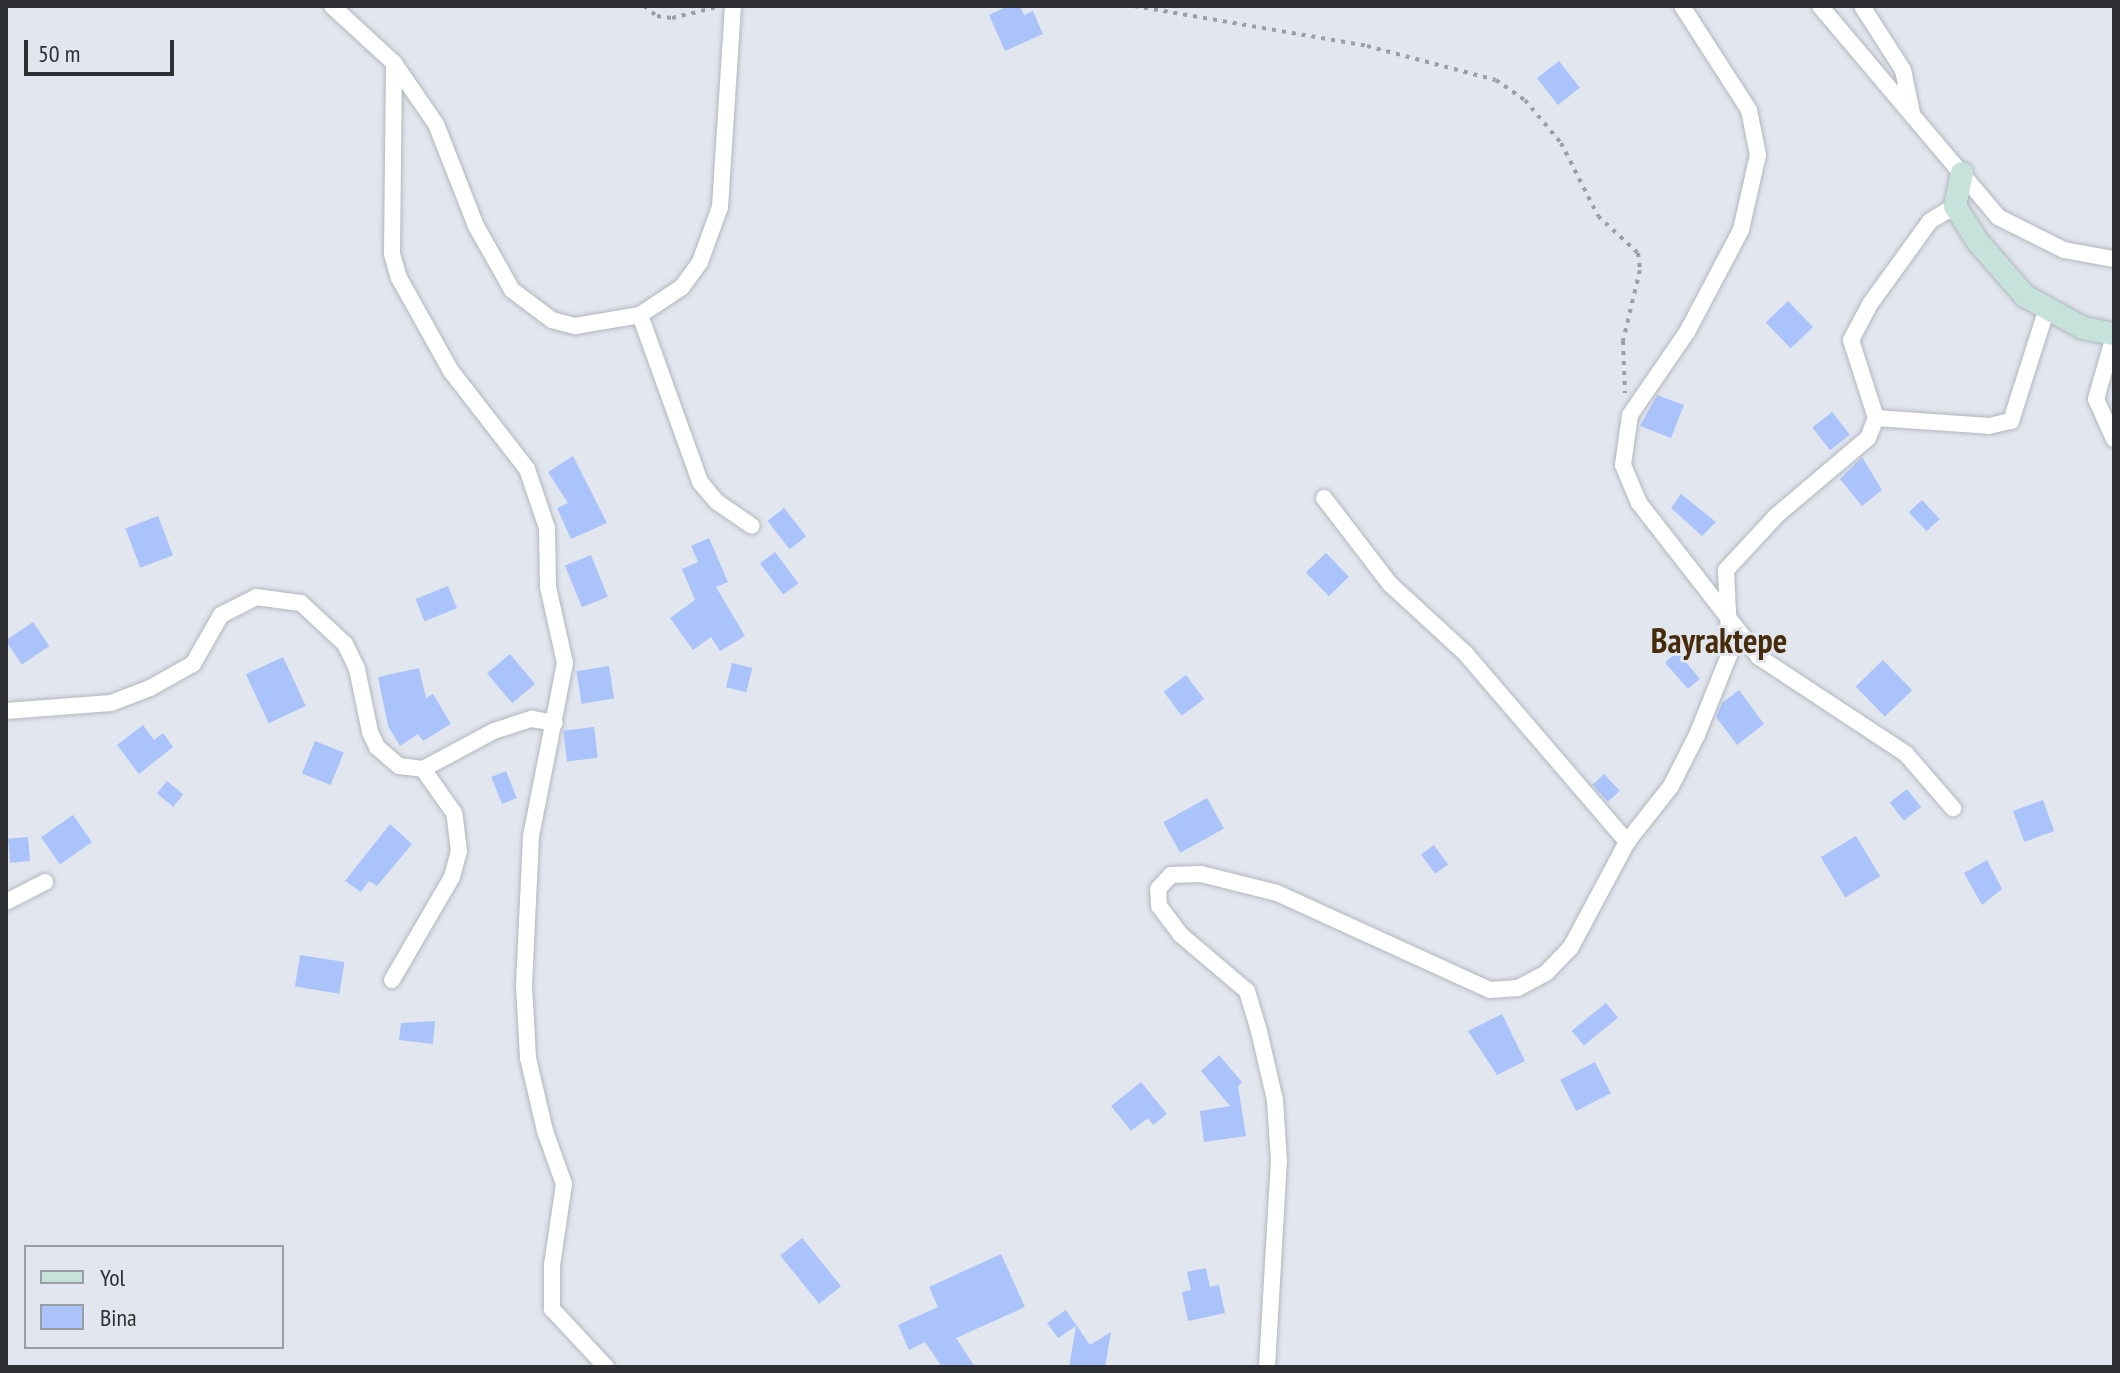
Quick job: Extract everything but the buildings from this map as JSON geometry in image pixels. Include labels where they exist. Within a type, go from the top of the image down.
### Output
[{"type":"street","points":[[332,6],[394,63],[436,124],[476,226],[512,290],[552,320],[575,326],[640,315],[682,287],[711,239],[725,169],[733,6]]},
{"type":"street","points":[[1682,6],[1749,110],[1758,155],[1741,230],[1722,273],[1630,415],[1623,465],[1639,503],[1732,627],[1759,657],[1906,754],[1953,808]]},
{"type":"street","points":[[1820,6],[1998,217],[2064,250],[2114,259]]},
{"type":"street","points":[[1862,6],[1903,70],[1913,114]]},
{"type":"street","points":[[394,63],[392,254],[427,332],[511,444],[541,504],[548,587],[565,663],[529,865],[524,986],[528,1058],[564,1184],[552,1265],[552,1309],[606,1367]]},
{"type":"street","points":[[1962,173],[1955,206],[1978,242],[2025,296],[2083,328],[2114,335],[2096,399],[2114,439]]},
{"type":"street","points":[[1267,1367],[1279,1161],[1275,1100],[1247,991],[1181,935],[1159,906],[1158,889],[1171,875],[1201,874],[1235,881],[1343,920],[1384,944],[1490,990],[1518,988],[1546,973],[1571,947],[1627,842],[1671,786],[1697,735],[1730,653],[1732,627],[1726,570],[1777,515],[1868,438],[1876,418],[1851,340],[1870,304],[1930,221],[1955,206]]},
{"type":"street","points":[[1876,418],[1989,426],[2011,421],[2047,308]]},
{"type":"street","points":[[640,315],[700,482],[717,502],[752,526]]},
{"type":"street","points":[[1324,498],[1390,584],[1466,654],[1627,842]]},
{"type":"street","points":[[6,711],[111,703],[150,688],[193,664],[232,606],[256,597],[286,599],[313,612],[345,644],[377,747],[399,766],[423,769],[494,731],[532,719],[555,723]]},
{"type":"street","points":[[392,980],[452,877],[459,851],[454,813],[423,769]]},
{"type":"street","points":[[6,902],[45,882]]},
{"type":"path","points":[[644,6],[657,16],[672,18],[720,6]]},
{"type":"path","points":[[1134,6],[1367,46],[1496,80],[1525,100],[1561,143],[1598,216],[1638,253],[1640,270],[1623,341],[1630,415]]},
{"type":"district","name":"Bayraktepe","points":[[1719,641]]}]
